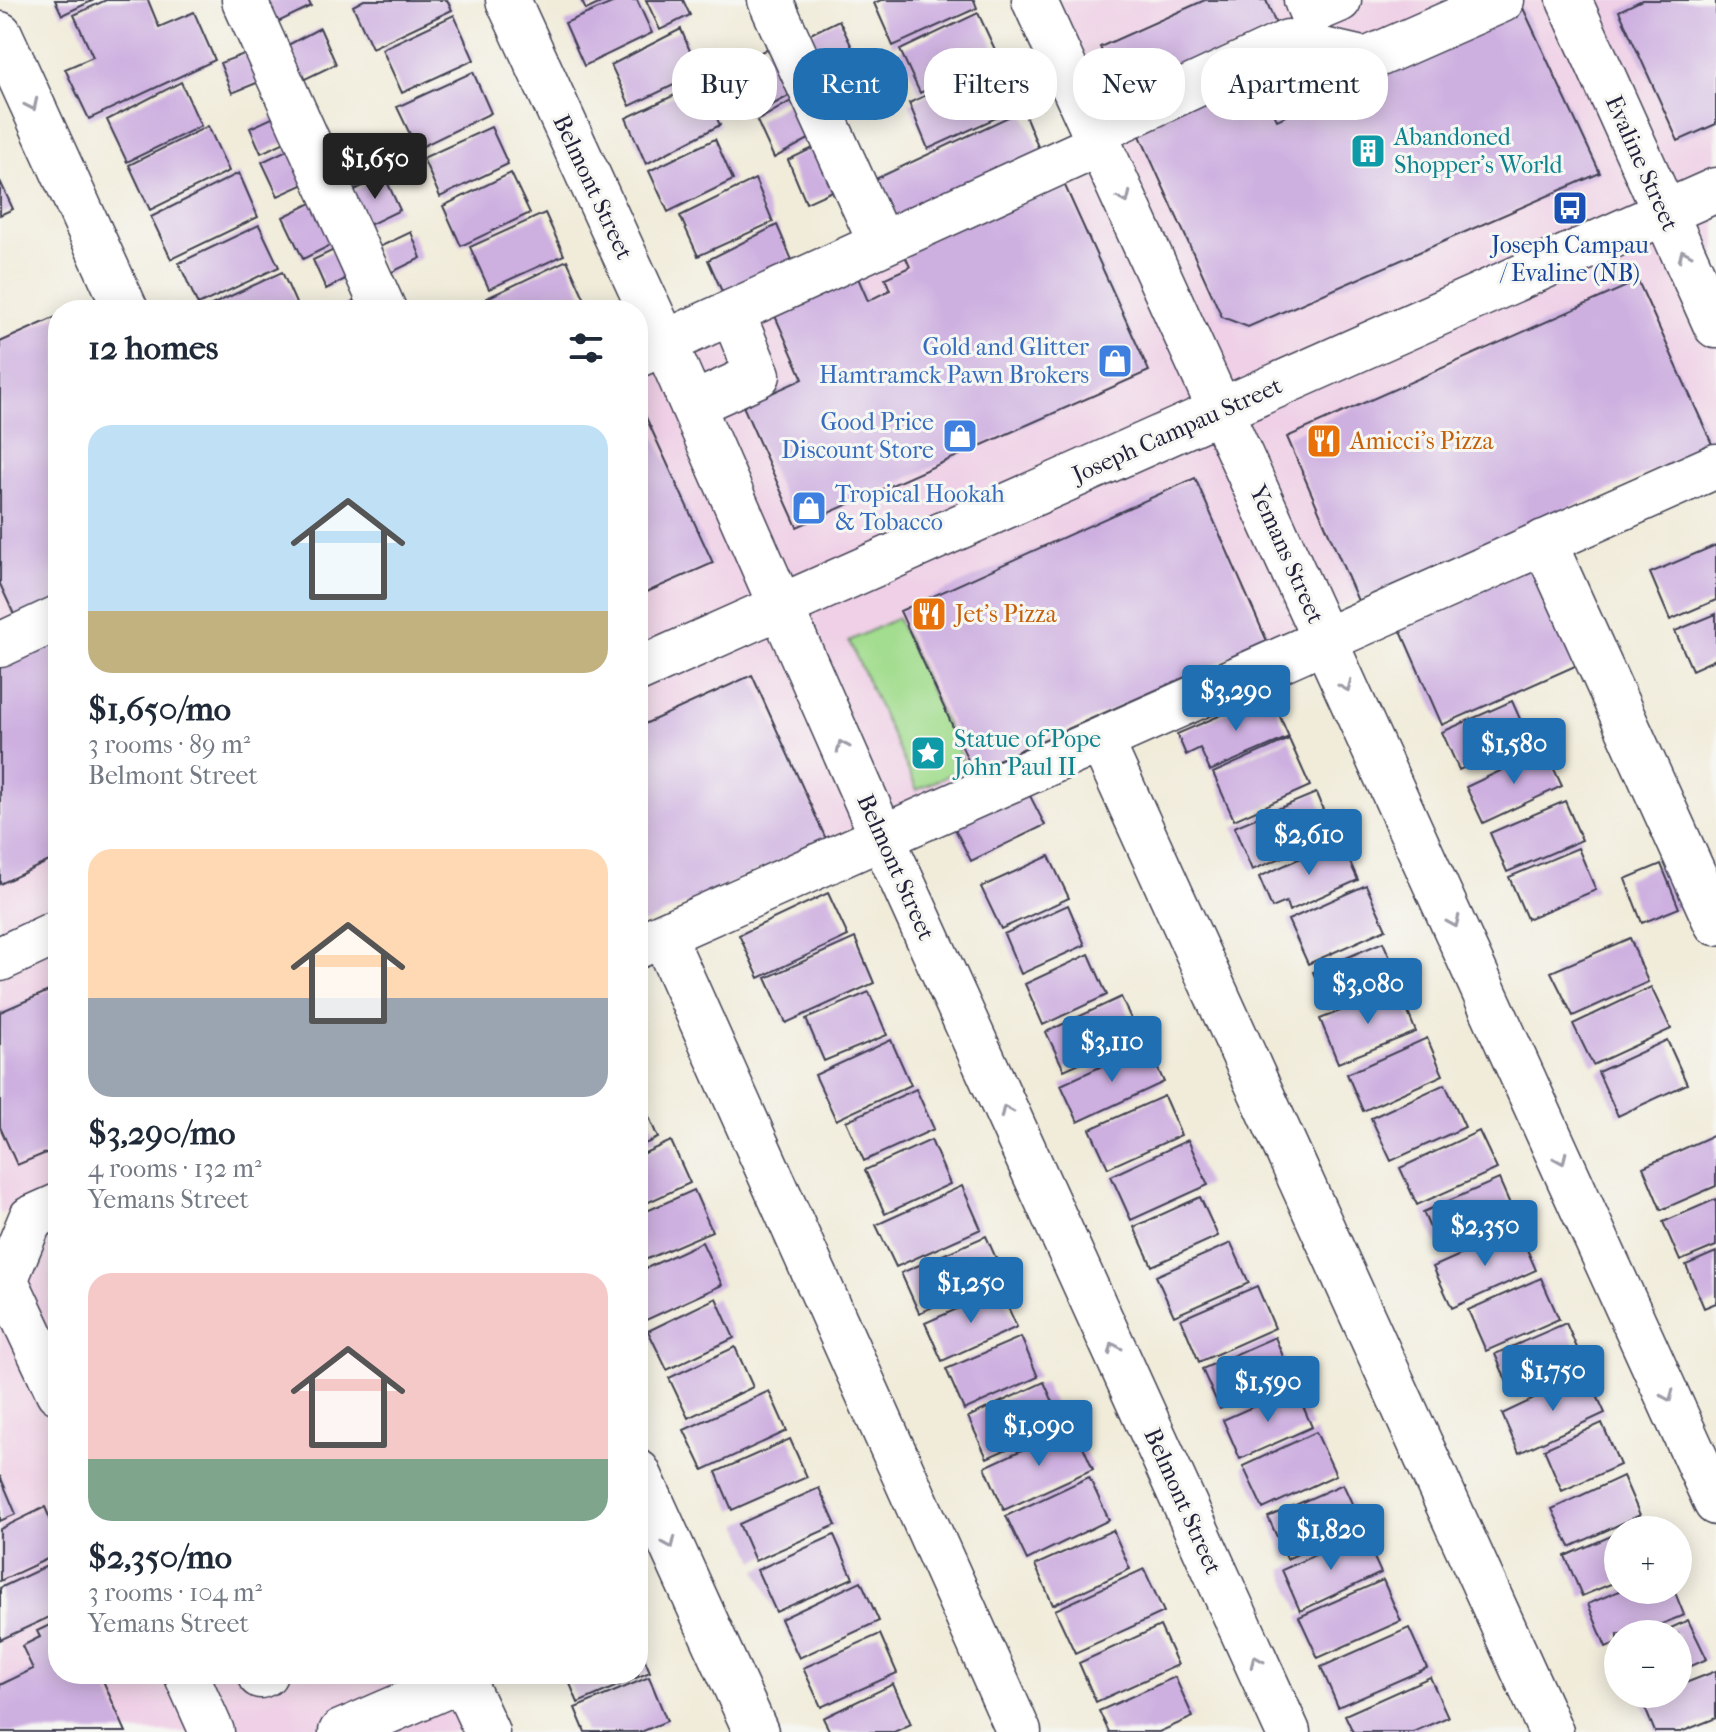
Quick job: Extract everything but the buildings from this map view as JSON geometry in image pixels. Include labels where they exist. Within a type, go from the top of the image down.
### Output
[{"type":"street","points":[[244,0],[379,300]]},
{"type":"street","name":"Belmont Street","points":[[508,0],[631,300]]},
{"type":"street","points":[[770,0],[881,244]]},
{"type":"street","name":"Yemans Street","points":[[1034,0],[1716,1503]]},
{"type":"street","points":[[651,349],[881,244],[1097,138],[1311,13],[1366,60],[1502,0]]},
{"type":"street","name":"Evaline Street","points":[[1569,0],[1716,326]]},
{"type":"street","points":[[0,34],[121,300]]},
{"type":"street","name":"Joseph Campau Street","points":[[648,666],[1716,190]]},
{"type":"street","points":[[692,405],[758,375],[732,312]]},
{"type":"street","name":"Belmont Street","points":[[651,349],[692,405],[883,839],[1288,1732]]},
{"type":"street","points":[[1019,1732],[650,940],[1716,466]]},
{"type":"street","points":[[1544,542],[1716,923]]},
{"type":"street","points":[[4,634],[48,621]]},
{"type":"street","points":[[1101,740],[1551,1732]]},
{"type":"street","points":[[0,959],[48,937]]},
{"type":"street","points":[[48,1210],[31,1218],[2,1281],[48,1372]]},
{"type":"street","points":[[648,1494],[756,1732]]},
{"type":"street","points":[[190,1684],[212,1732]]},
{"type":"street","points":[[341,1732],[434,1684]]},
{"type":"street","points":[[445,1684],[487,1732]]},
{"type":"shaded area","points":[[1042,0],[1716,0],[1716,445],[1318,616],[648,920],[648,358],[1103,138],[1095,120],[1185,120],[1185,48],[1073,48],[1073,70]]},
{"type":"shaded area","points":[[48,317],[48,1193],[0,1215],[0,339]]},
{"type":"shaded area","points":[[48,1221],[48,1684],[465,1684],[487,1732],[0,1732],[0,1293]]},
{"type":"green space","points":[[897,618],[966,767],[917,790],[849,641]]},
{"type":"place","name":"Abandoned Shopper's World","points":[[1368,151]]},
{"type":"place","name":"Joseph Campau / Evaline (NB)","points":[[1570,208]]},
{"type":"place","name":"Gold and Glitter Hamtramck Pawn Brokers","points":[[1115,361]]},
{"type":"place","name":"Good Price Discount Store","points":[[960,436]]},
{"type":"place","name":"Amicci's Pizza","points":[[1324,441]]},
{"type":"place","name":"Tropical Hookah & Tobacco","points":[[809,508]]},
{"type":"place","name":"Jet's Pizza","points":[[929,614]]},
{"type":"place","name":"Statue of Pope John Paul II","points":[[928,753]]}]
